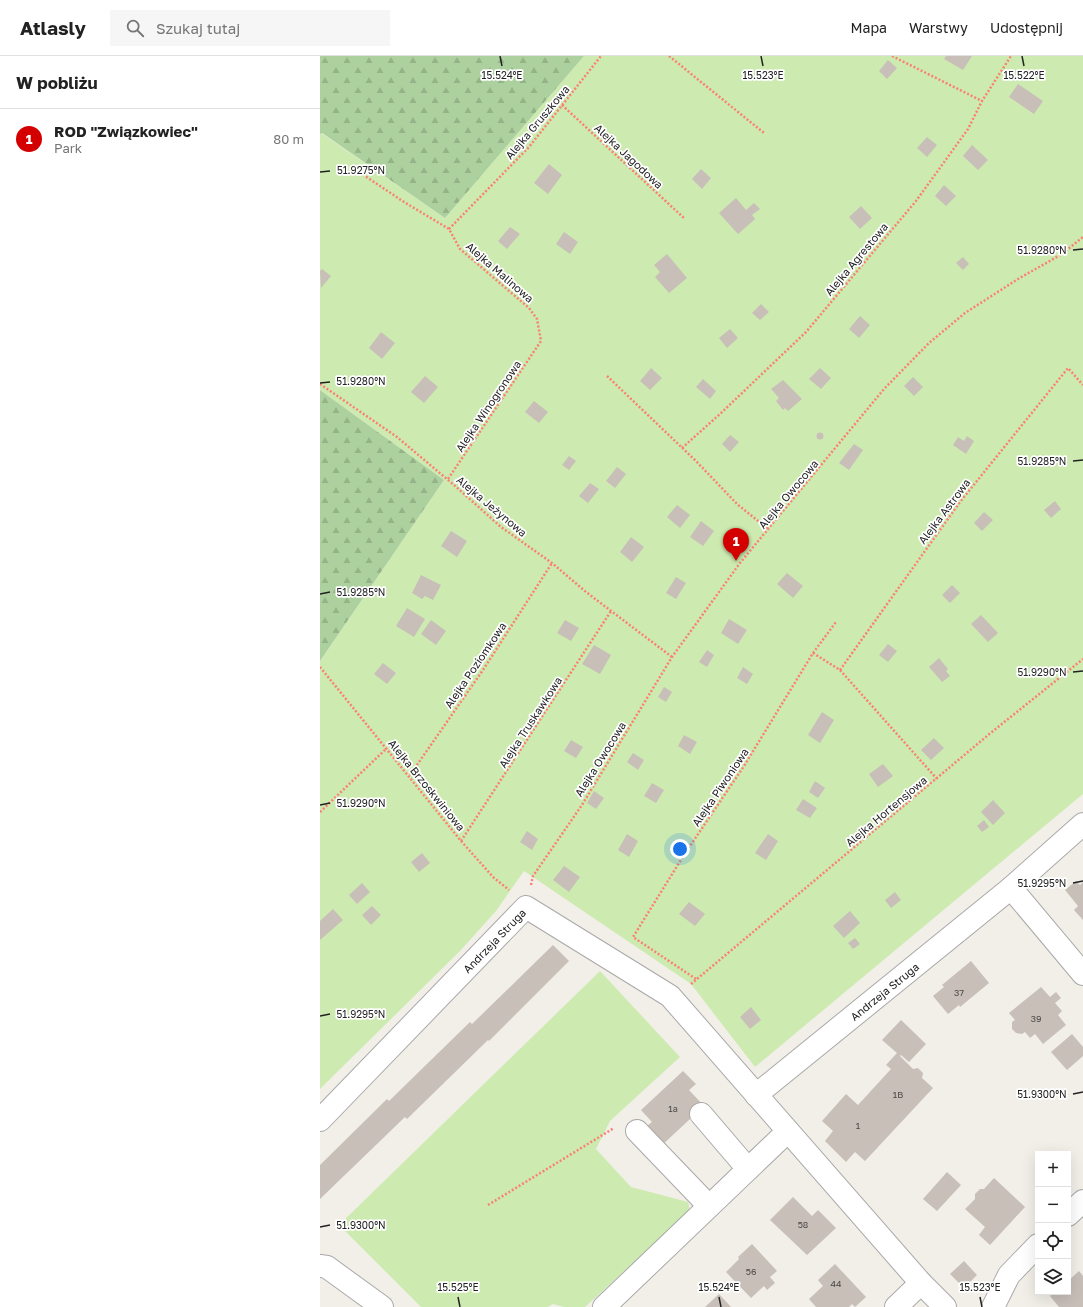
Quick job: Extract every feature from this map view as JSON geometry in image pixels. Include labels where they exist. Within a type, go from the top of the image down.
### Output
[{"type":"street","name":"Andrzeja Struga","points":[[756,1095],[1011,888],[1083,824]]},
{"type":"street","points":[[1011,888],[1083,974]]},
{"type":"street","name":"Andrzeja Struga","points":[[320,1120],[523,910],[670,996],[921,1282],[945,1307]]},
{"type":"street","points":[[701,1114],[748,1169]]},
{"type":"street","points":[[637,1131],[709,1206]]},
{"type":"street","points":[[604,1307],[788,1131]]},
{"type":"street","points":[[1071,1212],[1083,1201]]},
{"type":"street","points":[[993,1307],[1009,1275],[1035,1248]]},
{"type":"street","points":[[320,1266],[327,1268],[382,1307]]},
{"type":"street","points":[[896,1307],[921,1282]]},
{"type":"path","name":"Alejka Gruszkowa","points":[[449,228],[529,147],[601,56]]},
{"type":"path","points":[[669,56],[764,133]]},
{"type":"path","points":[[892,56],[982,101]]},
{"type":"path","name":"Alejka Agrestowa","points":[[682,448],[806,332],[916,201],[968,129],[982,101],[1011,56]]},
{"type":"path","name":"Alejka Jagodowa","points":[[562,105],[685,219]]},
{"type":"path","points":[[356,170],[404,202],[449,228]]},
{"type":"path","name":"Alejka Malinowa","points":[[449,228],[460,249],[529,308],[537,319],[541,341]]},
{"type":"path","name":"Alejka Owocowa","points":[[523,910],[533,876],[582,804],[672,657],[740,563],[884,389],[929,344],[965,313],[1018,279],[1062,254],[1083,237]]},
{"type":"path","name":"Alejka Winogronowa","points":[[448,479],[541,341]]},
{"type":"path","name":"Alejka Astrowa","points":[[840,670],[960,502],[1068,368],[1083,385]]},
{"type":"path","points":[[607,376],[682,448],[737,504],[768,530]]},
{"type":"path","name":"Alejka Jeżynowa","points":[[320,384],[397,437],[448,479],[501,527],[552,563],[611,611],[672,657]]},
{"type":"path","name":"Alejka Poziomkowa","points":[[410,775],[482,670],[552,563]]},
{"type":"path","name":"Alejka Truskawkowa","points":[[461,841],[611,611]]},
{"type":"path","name":"Alejka Piwoniowa","points":[[696,979],[633,937],[684,855],[744,766],[813,653],[836,622]]},
{"type":"path","points":[[813,653],[840,670],[937,779]]},
{"type":"path","name":"Alejka Hortensjowa","points":[[700,976],[987,736],[1083,660]]},
{"type":"path","name":"Alejka Brzoskwiniowa","points":[[320,667],[410,775],[461,841],[493,877],[509,890],[523,910]]},
{"type":"path","points":[[320,812],[387,748]]},
{"type":"path","points":[[488,1205],[628,1120],[637,1131]]},
{"type":"green space","points":[[320,56],[584,56],[445,218],[322,133],[320,134]]},
{"type":"green space","points":[[584,56],[1083,56],[1083,794],[755,1067],[691,984],[524,871],[496,911],[460,951],[320,1089],[320,661],[444,480],[320,390],[320,134],[321,133],[445,218]]},
{"type":"green space","points":[[320,390],[444,480],[320,661]]},
{"type":"green space","points":[[600,971],[680,1057],[610,1121],[596,1149],[631,1187],[688,1202],[690,1211],[585,1307],[564,1307],[553,1304],[548,1307],[421,1307],[339,1225]]},
{"type":"building","points":[[946,56],[972,56],[963,70],[944,59]]},
{"type":"building","points":[[888,60],[897,68],[887,79],[879,71]]},
{"type":"building","points":[[1018,84],[1043,101],[1034,114],[1009,97]]},
{"type":"building","points":[[927,137],[937,145],[927,157],[917,148]]},
{"type":"building","points":[[972,145],[988,160],[978,170],[963,156]]},
{"type":"building","points":[[549,164],[562,175],[548,194],[534,183]]},
{"type":"building","points":[[701,169],[711,178],[702,189],[692,179]]},
{"type":"building","points":[[944,185],[956,196],[946,206],[935,196]]},
{"type":"building","points":[[736,198],[746,210],[754,203],[760,209],[752,215],[755,219],[738,234],[719,213]]},
{"type":"building","points":[[861,206],[872,218],[860,229],[849,217]]},
{"type":"building","points":[[510,227],[520,234],[507,249],[498,241]]},
{"type":"building","points":[[564,232],[578,242],[570,254],[556,244]]},
{"type":"building","points":[[667,254],[687,278],[669,293],[655,277],[660,272],[654,265]]},
{"type":"building","points":[[963,257],[969,264],[963,270],[956,263]]},
{"type":"building","points":[[322,269],[331,276],[321,288],[320,271]]},
{"type":"building","points":[[761,304],[769,312],[760,320],[752,313]]},
{"type":"building","points":[[860,316],[870,325],[859,338],[849,329]]},
{"type":"building","points":[[730,329],[738,338],[727,348],[719,338]]},
{"type":"building","points":[[381,332],[395,343],[382,359],[369,348]]},
{"type":"building","points":[[651,368],[662,378],[650,390],[640,381]]},
{"type":"building","points":[[820,368],[831,378],[821,389],[809,379]]},
{"type":"building","points":[[425,376],[438,387],[424,403],[411,392]]},
{"type":"building","points":[[913,377],[923,387],[914,396],[904,386]]},
{"type":"building","points":[[703,379],[716,391],[710,399],[696,387]]},
{"type":"building","points":[[783,380],[802,399],[788,411],[785,408],[783,410],[776,401],[779,398],[771,389]]},
{"type":"building","points":[[534,401],[548,412],[539,423],[525,412]]},
{"type":"building","points":[[820,433],[823,436],[820,439],[817,436]]},
{"type":"building","points":[[730,435],[739,442],[730,452],[722,444]]},
{"type":"building","points":[[967,436],[974,441],[966,454],[953,445],[958,437],[964,441]]},
{"type":"building","points":[[854,444],[863,450],[849,470],[839,463]]},
{"type":"building","points":[[569,456],[576,461],[569,470],[562,465]]},
{"type":"building","points":[[617,467],[626,474],[615,488],[606,481]]},
{"type":"building","points":[[590,483],[599,489],[588,503],[579,496]]},
{"type":"building","points":[[1055,501],[1061,509],[1051,518],[1044,510]]},
{"type":"building","points":[[677,505],[690,515],[680,528],[667,517]]},
{"type":"building","points":[[984,512],[993,520],[982,531],[974,523]]},
{"type":"building","points":[[701,521],[714,531],[703,546],[690,537]]},
{"type":"building","points":[[451,531],[467,541],[457,557],[441,546]]},
{"type":"building","points":[[631,537],[644,547],[632,562],[620,552]]},
{"type":"building","points":[[787,573],[803,586],[793,598],[777,584]]},
{"type":"building","points":[[421,575],[441,585],[433,600],[425,596],[422,599],[412,593]]},
{"type":"building","points":[[676,577],[686,583],[676,599],[666,593]]},
{"type":"building","points":[[952,585],[960,593],[950,603],[942,595]]},
{"type":"building","points":[[407,608],[425,619],[414,637],[396,626]]},
{"type":"building","points":[[981,615],[998,633],[988,642],[971,624]]},
{"type":"building","points":[[729,619],[747,630],[738,644],[721,633]]},
{"type":"building","points":[[431,620],[446,631],[436,645],[421,634]]},
{"type":"building","points":[[565,620],[579,628],[571,641],[557,633]]},
{"type":"building","points":[[888,644],[897,651],[888,662],[879,655]]},
{"type":"building","points":[[594,645],[611,655],[600,674],[582,664]]},
{"type":"building","points":[[707,650],[714,655],[707,667],[699,662]]},
{"type":"building","points":[[939,658],[948,669],[946,671],[950,676],[942,682],[929,667]]},
{"type":"building","points":[[383,663],[396,673],[387,684],[374,674]]},
{"type":"building","points":[[743,667],[753,674],[747,684],[737,678]]},
{"type":"building","points":[[664,687],[672,692],[666,702],[658,697]]},
{"type":"building","points":[[822,712],[834,720],[820,743],[808,735]]},
{"type":"building","points":[[684,735],[697,742],[690,754],[678,746]]},
{"type":"building","points":[[934,738],[944,748],[931,760],[921,750]]},
{"type":"building","points":[[571,740],[583,747],[576,758],[564,751]]},
{"type":"building","points":[[633,753],[644,760],[638,770],[627,762]]},
{"type":"building","points":[[883,764],[893,776],[878,787],[869,774]]},
{"type":"building","points":[[815,781],[825,788],[818,798],[809,792]]},
{"type":"building","points":[[652,783],[664,790],[656,803],[644,796]]},
{"type":"building","points":[[594,791],[604,798],[596,809],[587,803]]},
{"type":"building","points":[[803,799],[817,808],[810,818],[796,810]]},
{"type":"building","points":[[993,800],[1005,813],[993,825],[981,812]]},
{"type":"building","points":[[984,820],[989,827],[982,832],[977,826]]},
{"type":"building","points":[[527,831],[538,839],[532,850],[520,842]]},
{"type":"building","points":[[627,834],[638,841],[629,857],[618,850]]},
{"type":"building","points":[[768,834],[778,841],[766,860],[755,853]]},
{"type":"building","points":[[422,853],[430,863],[419,872],[411,862]]},
{"type":"building","points":[[564,866],[580,877],[569,892],[553,880]]},
{"type":"building","points":[[1076,881],[1080,885],[1083,882],[1083,920],[1074,910],[1078,906],[1065,890]]},
{"type":"building","points":[[362,883],[370,892],[357,904],[349,895]]},
{"type":"building","points":[[895,892],[901,900],[891,908],[885,900]]},
{"type":"building","points":[[689,902],[705,914],[695,926],[679,914]]},
{"type":"building","points":[[372,906],[381,915],[371,925],[362,915]]},
{"type":"building","points":[[333,909],[343,920],[320,940],[320,921]]},
{"type":"building","points":[[850,911],[860,923],[844,938],[833,926]]},
{"type":"building","points":[[855,938],[860,944],[853,949],[848,943]]},
{"type":"building","points":[[553,945],[569,961],[489,1041],[488,1040],[407,1119],[405,1117],[320,1199],[320,1165],[387,1099],[389,1101],[470,1022],[472,1024]]},
{"type":"building","points":[[971,961],[989,983],[960,1007],[959,1005],[948,1014],[933,996],[944,987],[942,985]]},
{"type":"building","points":[[1041,987],[1050,997],[1056,992],[1061,998],[1055,1003],[1062,1011],[1058,1015],[1066,1025],[1043,1044],[1035,1034],[1030,1038],[1025,1032],[1022,1034],[1016,1033],[1012,1029],[1012,1022],[1015,1020],[1009,1013]]},
{"type":"building","points":[[751,1007],[761,1020],[750,1029],[740,1017]]},
{"type":"building","points":[[901,1020],[926,1044],[909,1062],[901,1055],[900,1056],[913,1069],[918,1068],[923,1073],[922,1078],[933,1088],[865,1161],[855,1152],[846,1162],[825,1141],[833,1131],[822,1121],[846,1094],[858,1105],[891,1069],[886,1065],[897,1053],[882,1040]]},
{"type":"building","points":[[1072,1034],[1083,1047],[1083,1056],[1067,1070],[1051,1052]]},
{"type":"building","points":[[683,1071],[696,1084],[689,1090],[704,1106],[660,1147],[643,1129],[652,1122],[641,1110]]},
{"type":"building","points":[[947,1172],[961,1185],[937,1211],[923,1199]]},
{"type":"building","points":[[994,1178],[1025,1207],[990,1245],[979,1235],[985,1227],[965,1209],[975,1199],[975,1194],[980,1189],[984,1189]]},
{"type":"building","points":[[793,1197],[812,1216],[818,1210],[836,1228],[807,1255],[770,1220]]},
{"type":"building","points":[[752,1244],[777,1271],[770,1277],[775,1283],[767,1290],[764,1286],[751,1298],[726,1272],[739,1259],[738,1257]]},
{"type":"building","points":[[964,1261],[977,1275],[964,1288],[950,1274]]},
{"type":"building","points":[[835,1264],[866,1297],[855,1307],[852,1304],[849,1307],[816,1307],[809,1299],[823,1286],[818,1280]]},
{"type":"building","points":[[1079,1271],[1083,1276],[1083,1307],[1059,1307],[1050,1296],[1071,1295],[1071,1278]]},
{"type":"building","points":[[719,1294],[731,1307],[705,1307]]},
{"type":"place","name":"ROD \"Związkowiec\"","points":[[736,561]]}]
